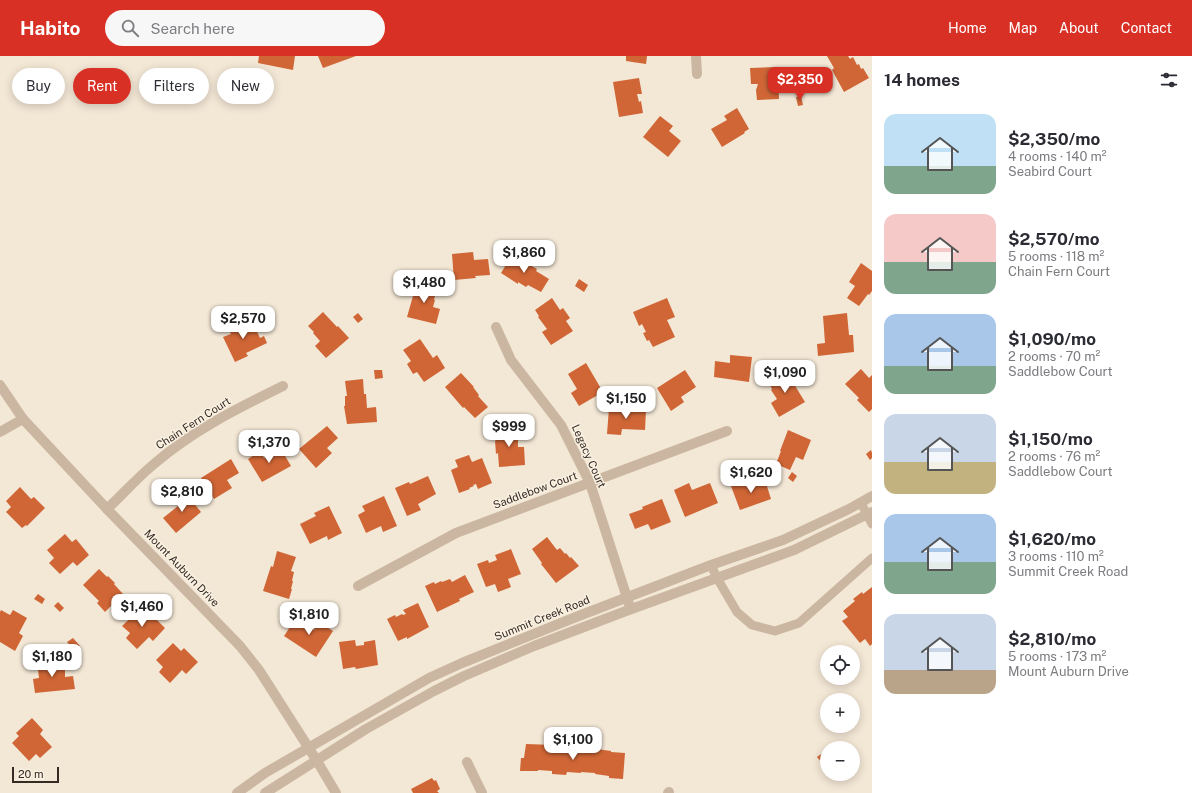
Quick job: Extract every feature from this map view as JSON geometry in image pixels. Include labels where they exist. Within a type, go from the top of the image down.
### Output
[{"type":"street","points":[[696,56],[697,74]]},
{"type":"street","name":"Legacy Court","points":[[496,327],[511,360],[561,425],[590,483],[631,609]]},
{"type":"street","name":"Mount Auburn Drive","points":[[0,385],[23,420],[240,646],[259,670],[336,793]]},
{"type":"street","name":"Chain Fern Court","points":[[108,509],[153,464],[173,448],[235,409],[283,386]]},
{"type":"street","points":[[0,432],[23,420]]},
{"type":"street","name":"Saddlebow Court","points":[[358,586],[456,533],[727,431]]},
{"type":"street","name":"Summit Creek Road","points":[[238,793],[265,773],[429,678],[462,663],[627,597],[711,565],[783,540],[849,509],[872,496]]},
{"type":"street","points":[[265,793],[366,729],[464,676],[534,646],[794,550],[869,513]]},
{"type":"street","points":[[466,762],[482,793]]},
{"type":"lane","points":[[860,503],[869,513],[872,524]]},
{"type":"lane","points":[[711,565],[737,612],[752,624],[775,631],[799,623],[872,558]]},
{"type":"building","points":[[259,56],[295,56],[293,70],[258,63]]},
{"type":"building","points":[[318,56],[356,56],[323,68]]},
{"type":"building","points":[[626,56],[647,56],[646,64],[626,61]]},
{"type":"building","points":[[827,56],[848,56],[850,59],[853,57],[857,65],[859,64],[861,69],[863,68],[869,78],[844,92],[832,70],[834,68]]},
{"type":"building","points":[[776,67],[776,72],[778,71],[779,99],[757,100],[756,90],[758,84],[751,84],[750,68]]},
{"type":"building","points":[[639,78],[642,94],[637,94],[639,102],[641,101],[643,113],[619,117],[613,82]]},
{"type":"building","points":[[801,96],[803,105],[798,106],[796,97]]},
{"type":"building","points":[[737,108],[749,129],[722,147],[711,129],[727,120],[724,116]]},
{"type":"building","points":[[660,116],[673,126],[669,131],[681,141],[668,157],[643,137]]},
{"type":"building","points":[[473,252],[474,260],[488,259],[490,275],[454,280],[452,254]]},
{"type":"building","points":[[512,255],[537,269],[536,271],[549,279],[541,292],[528,285],[526,287],[518,282],[518,284],[501,273]]},
{"type":"building","points":[[861,263],[872,271],[872,291],[859,306],[847,298],[855,286],[849,282]]},
{"type":"building","points":[[579,279],[588,285],[584,292],[575,286]]},
{"type":"building","points":[[417,282],[437,287],[433,307],[440,309],[436,324],[407,317]]},
{"type":"building","points":[[552,298],[560,310],[563,308],[570,318],[566,321],[573,331],[551,345],[542,332],[547,329],[538,317],[539,316],[535,310]]},
{"type":"building","points":[[667,298],[675,317],[667,320],[675,337],[653,347],[649,340],[647,341],[643,333],[646,332],[642,324],[639,326],[633,312]]},
{"type":"building","points":[[323,312],[349,338],[326,358],[315,346],[320,341],[308,326]]},
{"type":"building","points":[[358,313],[363,319],[358,323],[353,317]]},
{"type":"building","points":[[847,313],[849,335],[853,335],[854,352],[818,356],[817,344],[825,343],[823,316]]},
{"type":"building","points":[[243,319],[246,326],[253,323],[260,338],[264,336],[267,343],[246,353],[248,356],[235,362],[223,337],[231,334],[227,326]]},
{"type":"building","points":[[420,339],[433,358],[437,355],[445,368],[424,382],[417,372],[413,374],[407,364],[411,361],[403,350]]},
{"type":"building","points":[[730,355],[752,357],[749,382],[714,377],[715,361],[730,363]]},
{"type":"building","points":[[586,363],[603,392],[579,406],[571,393],[577,389],[568,374]]},
{"type":"building","points":[[861,369],[869,378],[872,375],[872,409],[869,412],[857,400],[859,398],[845,384]]},
{"type":"building","points":[[374,370],[382,370],[383,378],[375,379]]},
{"type":"building","points":[[685,370],[696,387],[681,397],[684,402],[671,411],[657,388]]},
{"type":"building","points":[[786,371],[805,402],[779,417],[771,403],[777,399],[771,390],[772,389],[768,381]]},
{"type":"building","points":[[461,373],[474,387],[479,395],[478,396],[488,407],[475,418],[464,407],[463,408],[445,387]]},
{"type":"building","points":[[363,379],[367,408],[376,407],[377,422],[347,424],[344,406],[345,396],[347,396],[345,381]]},
{"type":"building","points":[[622,405],[634,406],[633,409],[646,410],[645,430],[622,429],[621,435],[607,434],[609,408],[621,409]]},
{"type":"building","points":[[327,426],[338,438],[327,448],[332,453],[316,468],[299,449]]},
{"type":"building","points":[[519,428],[520,440],[518,440],[518,447],[524,447],[525,465],[499,467],[498,453],[496,454],[495,430]]},
{"type":"building","points":[[788,430],[811,440],[803,460],[796,457],[790,470],[776,464]]},
{"type":"building","points":[[281,449],[291,466],[262,482],[248,459],[260,451],[264,458]]},
{"type":"building","points":[[871,450],[872,458],[870,460],[866,454]]},
{"type":"building","points":[[469,455],[472,462],[482,458],[492,483],[478,489],[476,484],[469,488],[470,489],[459,493],[451,470],[458,467],[455,460]]},
{"type":"building","points":[[231,459],[239,473],[227,480],[232,488],[214,499],[201,478]]},
{"type":"building","points":[[792,472],[797,476],[793,482],[788,478]]},
{"type":"building","points":[[428,476],[436,494],[418,504],[421,510],[407,516],[395,488],[409,482],[410,484]]},
{"type":"building","points":[[765,480],[771,499],[740,510],[731,486],[745,481],[747,487]]},
{"type":"building","points":[[689,483],[692,490],[710,483],[718,503],[685,517],[674,490]]},
{"type":"building","points":[[20,487],[31,499],[34,497],[45,508],[27,526],[26,525],[22,528],[6,512],[11,507],[6,501]]},
{"type":"building","points":[[184,491],[201,512],[176,533],[163,518],[178,506],[173,500]]},
{"type":"building","points":[[384,496],[397,526],[383,532],[381,526],[366,533],[358,515],[365,511],[362,506]]},
{"type":"building","points":[[662,499],[671,522],[651,530],[648,524],[635,529],[629,514],[643,509],[642,507]]},
{"type":"building","points":[[329,506],[342,533],[328,540],[327,536],[310,544],[300,524],[316,516],[314,513]]},
{"type":"building","points":[[65,534],[72,542],[76,539],[89,555],[77,566],[73,562],[60,574],[49,563],[54,558],[47,550]]},
{"type":"building","points":[[547,537],[557,550],[560,548],[579,566],[556,583],[541,564],[542,563],[532,549]]},
{"type":"building","points":[[511,549],[521,574],[508,579],[511,587],[498,592],[495,584],[486,587],[477,564],[488,560],[489,563],[497,560],[495,555]]},
{"type":"building","points":[[277,551],[296,557],[291,571],[294,572],[289,599],[263,591],[271,566],[273,567]]},
{"type":"building","points":[[99,569],[115,583],[114,584],[123,594],[105,612],[97,603],[99,601],[83,585]]},
{"type":"building","points":[[465,575],[474,592],[459,599],[460,601],[437,612],[425,586],[434,582],[435,584],[450,579],[452,582]]},
{"type":"building","points":[[872,587],[872,644],[870,646],[865,639],[860,643],[842,621],[848,617],[843,611],[855,601],[853,599]]},
{"type":"building","points":[[38,594],[45,599],[42,604],[34,599]]},
{"type":"building","points":[[58,602],[64,608],[60,612],[54,606]]},
{"type":"building","points":[[418,603],[429,627],[407,639],[407,637],[398,641],[387,619],[395,615],[396,617],[406,614],[403,610]]},
{"type":"building","points":[[140,609],[147,616],[150,613],[165,628],[153,641],[149,637],[137,649],[126,638],[130,633],[122,626]]},
{"type":"building","points":[[1,610],[10,615],[13,610],[27,618],[19,633],[23,636],[15,651],[0,642]]},
{"type":"building","points":[[296,618],[314,630],[319,622],[333,631],[316,657],[284,636]]},
{"type":"building","points":[[73,638],[80,646],[74,650],[67,642]]},
{"type":"building","points":[[355,640],[356,646],[364,645],[364,642],[375,640],[378,665],[356,669],[355,667],[343,669],[339,642]]},
{"type":"building","points":[[173,643],[181,651],[184,648],[198,662],[186,674],[182,670],[170,683],[159,672],[163,667],[156,660]]},
{"type":"building","points":[[58,659],[59,668],[65,668],[65,677],[73,676],[75,689],[35,693],[33,679],[39,678],[37,661]]},
{"type":"building","points":[[32,718],[43,730],[40,734],[52,747],[40,758],[36,754],[29,761],[12,743],[19,736],[16,733]]},
{"type":"building","points":[[526,744],[554,745],[554,749],[568,751],[568,748],[582,749],[582,747],[625,753],[623,779],[609,778],[609,776],[595,773],[567,772],[566,775],[552,774],[552,771],[520,771],[521,758],[524,758]]},
{"type":"building","points":[[432,778],[434,781],[436,780],[440,789],[437,791],[439,793],[413,793],[411,789]]}]
